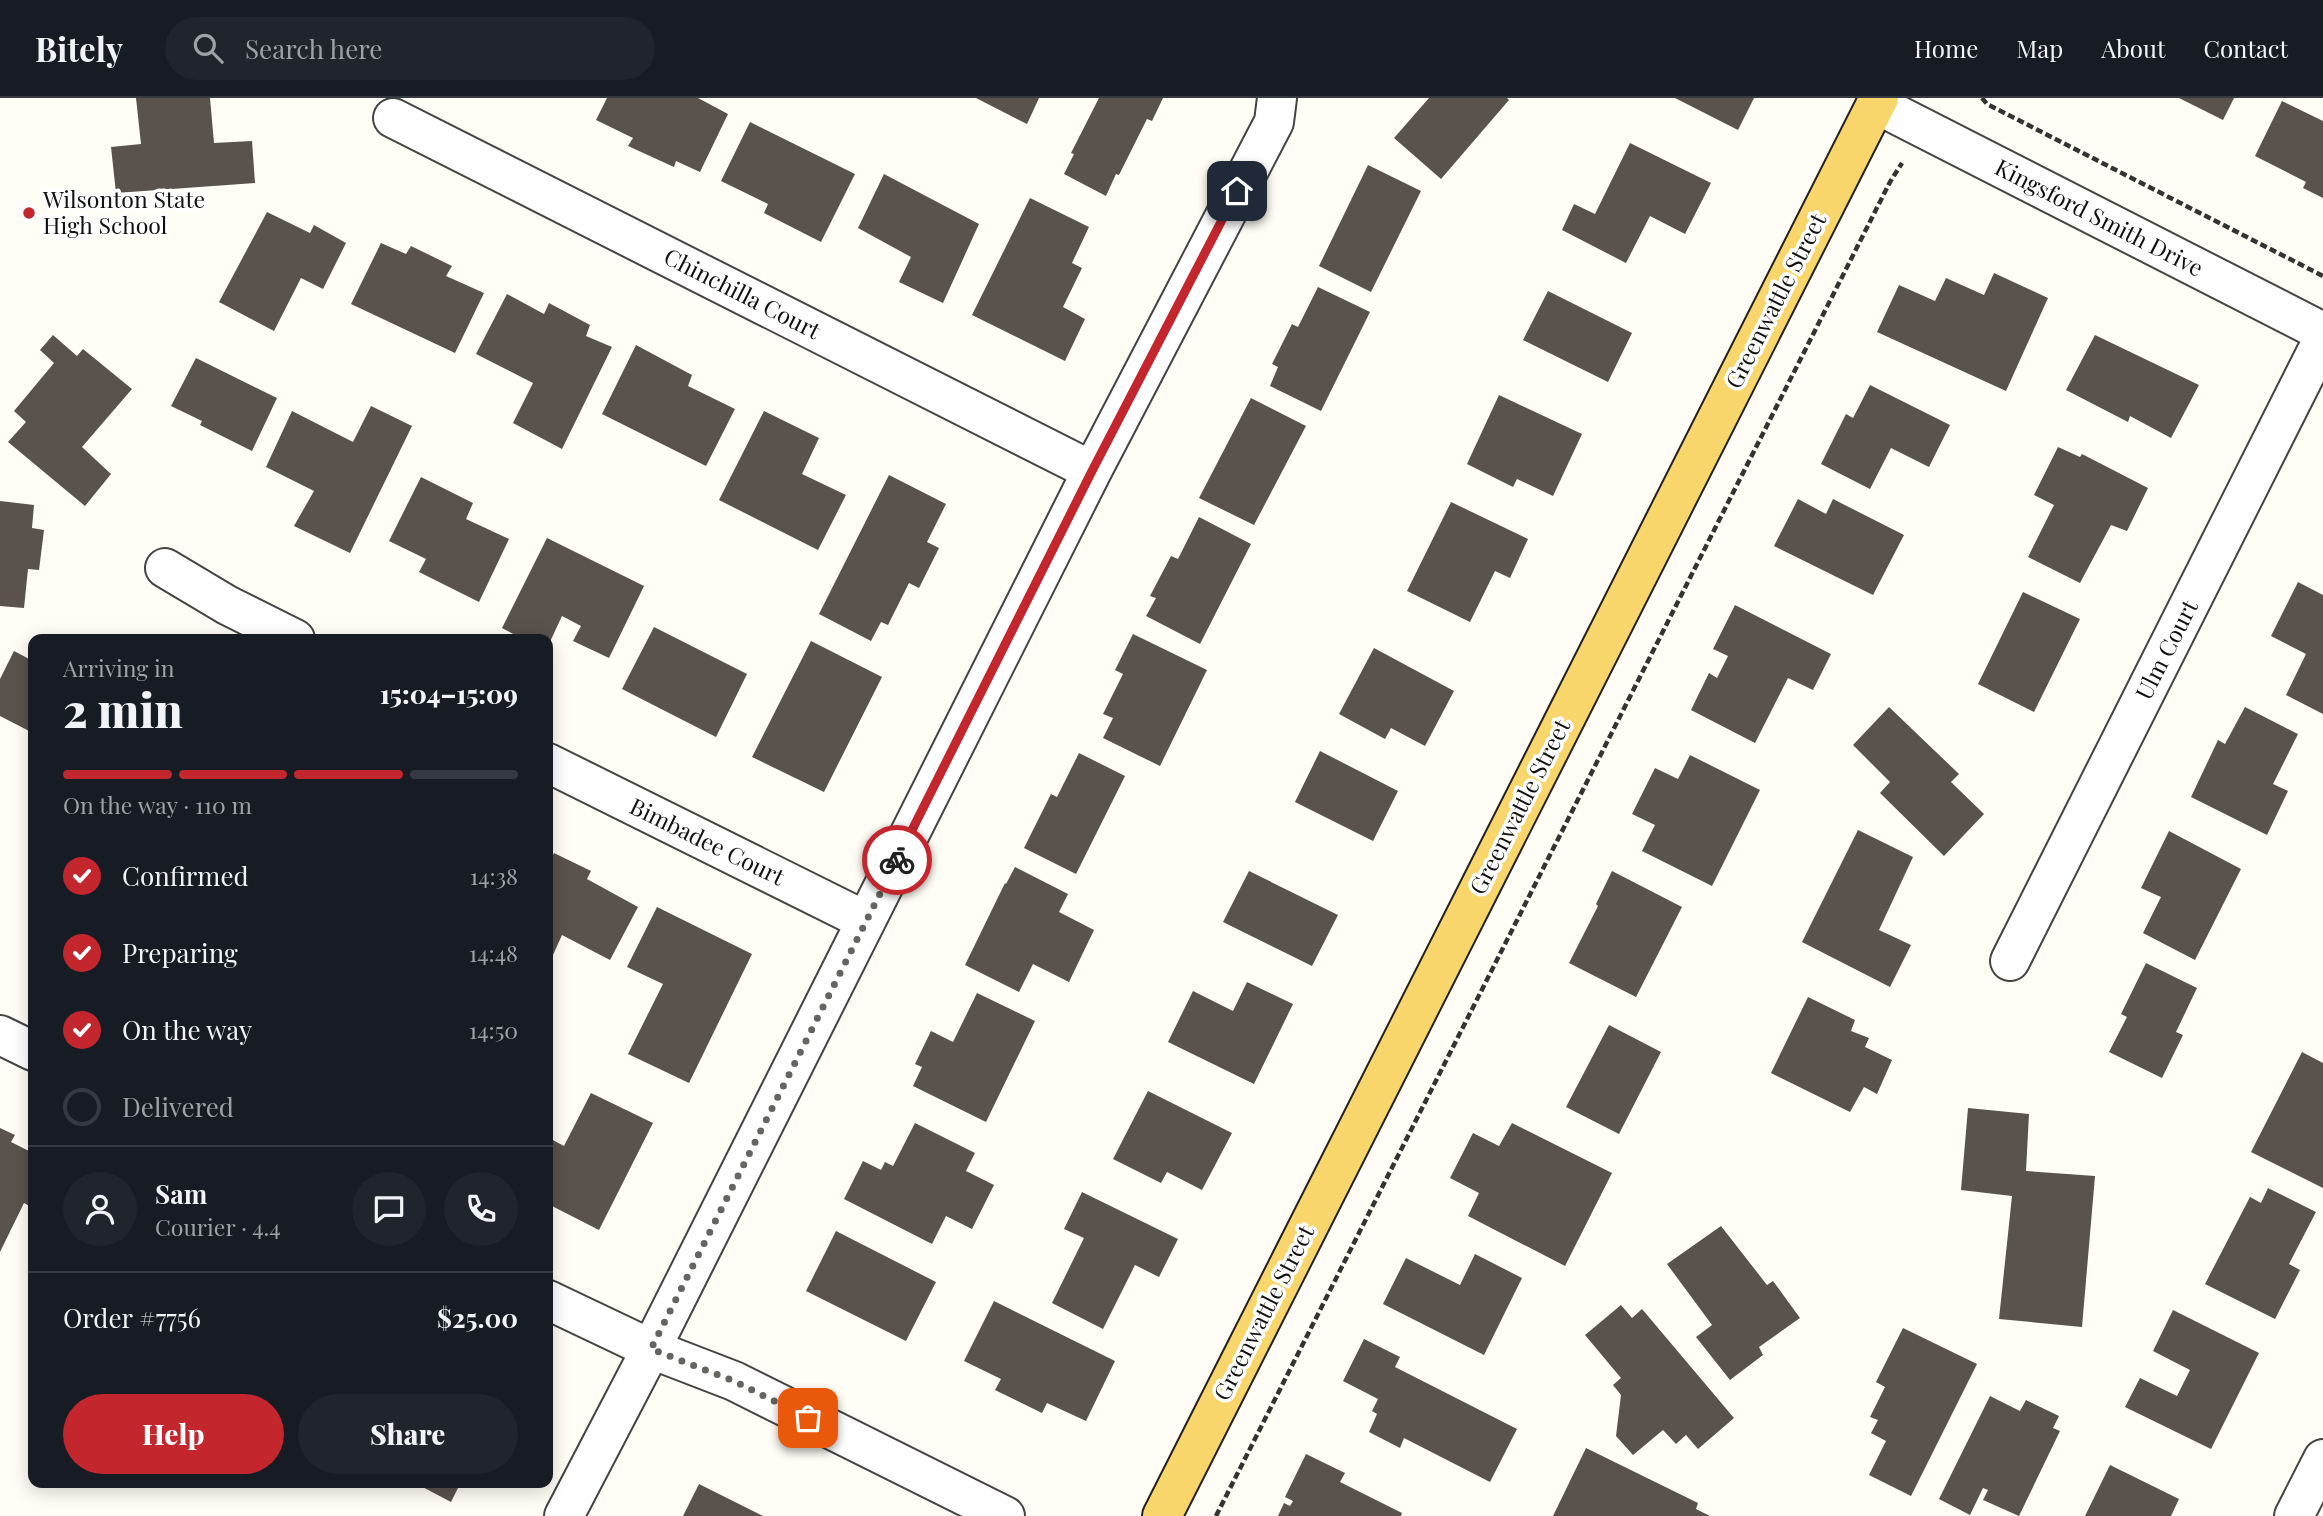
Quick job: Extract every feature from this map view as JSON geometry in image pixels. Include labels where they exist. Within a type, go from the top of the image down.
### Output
[{"type":"main road","name":"Greenwattle Street","points":[[1162,1516],[1877,101]]},
{"type":"street","points":[[564,1516],[651,1349],[1092,471],[1274,121],[1277,98]]},
{"type":"street","name":"Kingsford Smith Drive","points":[[1877,101],[2323,332]]},
{"type":"street","name":"Chinchilla Court","points":[[393,118],[1092,471]]},
{"type":"street","name":"Ulm Court","points":[[2010,961],[2323,339]]},
{"type":"street","points":[[165,568],[227,605],[285,634]]},
{"type":"street","name":"Bimbadee Court","points":[[553,765],[866,921]]},
{"type":"street","points":[[0,1035],[28,1049]]},
{"type":"street","points":[[553,1302],[651,1349],[734,1381],[1005,1516]]},
{"type":"street","points":[[2294,1516],[2323,1459]]},
{"type":"path","points":[[1982,98],[1987,104],[2323,276]]},
{"type":"path","points":[[1216,1516],[1890,182]]},
{"type":"building","points":[[136,98],[210,98],[214,143],[252,141],[255,183],[116,193],[111,147],[141,144]]},
{"type":"building","points":[[607,98],[698,98],[728,114],[700,172],[676,161],[674,167],[628,146],[633,138],[596,120]]},
{"type":"building","points":[[976,98],[1039,98],[1027,124]]},
{"type":"building","points":[[1099,98],[1163,98],[1152,121],[1147,119],[1106,196],[1064,174],[1074,154],[1071,153]]},
{"type":"building","points":[[1429,98],[1509,100],[1441,179],[1394,138]]},
{"type":"building","points":[[1675,98],[1754,98],[1738,130]]},
{"type":"building","points":[[2179,98],[2234,98],[2223,120]]},
{"type":"building","points":[[2282,101],[2323,121],[2323,198],[2303,188],[2306,182],[2255,156]]},
{"type":"building","points":[[750,122],[855,174],[821,242],[764,213],[768,204],[721,181]]},
{"type":"building","points":[[1630,143],[1711,183],[1685,234],[1650,216],[1626,263],[1562,230],[1574,204],[1595,214]]},
{"type":"building","points":[[1368,165],[1421,191],[1371,292],[1319,266]]},
{"type":"building","points":[[884,174],[979,224],[943,303],[899,282],[911,257],[858,228]]},
{"type":"building","points":[[1030,198],[1089,227],[1072,263],[1082,268],[1063,307],[1085,319],[1065,361],[972,315]]},
{"type":"building","points":[[267,212],[310,233],[314,225],[346,243],[323,289],[301,278],[274,331],[219,302]]},
{"type":"building","points":[[381,243],[406,254],[411,246],[452,266],[446,276],[484,293],[455,353],[351,304]]},
{"type":"building","points":[[1994,273],[2048,298],[2006,391],[1877,332],[1899,285],[1935,301],[1946,278],[1984,295]]},
{"type":"building","points":[[1318,287],[1370,312],[1321,411],[1270,386],[1278,367],[1272,364],[1292,324],[1298,327]]},
{"type":"building","points":[[1548,291],[1632,333],[1608,382],[1523,340]]},
{"type":"building","points":[[507,294],[544,314],[549,303],[590,325],[586,336],[612,347],[562,449],[513,423],[533,383],[476,354]]},
{"type":"building","points":[[53,335],[77,356],[83,349],[132,389],[82,447],[111,474],[85,506],[8,442],[26,422],[14,411],[54,363],[40,350]]},
{"type":"building","points":[[2095,335],[2199,385],[2171,438],[2130,416],[2128,422],[2066,390]]},
{"type":"building","points":[[636,345],[692,375],[688,386],[735,409],[706,466],[602,414]]},
{"type":"building","points":[[196,358],[277,398],[252,451],[200,425],[202,421],[171,406]]},
{"type":"building","points":[[1870,385],[1950,425],[1929,467],[1891,448],[1870,489],[1821,464],[1846,414],[1853,418]]},
{"type":"building","points":[[1499,395],[1582,434],[1553,496],[1517,479],[1513,487],[1467,464]]},
{"type":"building","points":[[1251,398],[1306,426],[1254,525],[1199,498]]},
{"type":"building","points":[[371,406],[412,426],[350,553],[294,526],[314,491],[266,467],[292,411],[353,442]]},
{"type":"building","points":[[764,411],[819,438],[802,474],[846,495],[818,550],[719,500]]},
{"type":"building","points":[[2058,447],[2080,457],[2082,454],[2148,488],[2127,531],[2111,525],[2080,583],[2028,557],[2054,505],[2034,495]]},
{"type":"building","points":[[889,475],[946,504],[927,542],[939,548],[919,588],[909,583],[888,625],[881,622],[871,641],[819,614]]},
{"type":"building","points":[[421,477],[473,503],[466,519],[509,539],[479,602],[419,572],[426,559],[389,541]]},
{"type":"building","points":[[1798,499],[1826,514],[1833,499],[1904,535],[1873,595],[1774,546]]},
{"type":"building","points":[[0,501],[34,505],[32,528],[44,530],[39,570],[28,569],[24,608],[0,606]]},
{"type":"building","points":[[1451,502],[1528,539],[1510,578],[1495,571],[1470,622],[1407,591]]},
{"type":"building","points":[[1199,517],[1251,544],[1200,644],[1146,616],[1156,598],[1150,596],[1171,556],[1178,559]]},
{"type":"building","points":[[547,538],[644,586],[609,658],[573,641],[581,626],[562,616],[553,635],[513,634],[502,628]]},
{"type":"building","points":[[2298,582],[2323,595],[2323,714],[2286,695],[2306,654],[2271,636]]},
{"type":"building","points":[[2023,592],[2080,619],[2034,712],[1978,684]]},
{"type":"building","points":[[1735,605],[1831,654],[1813,690],[1788,678],[1755,743],[1691,710],[1709,673],[1717,678],[1728,656],[1713,649]]},
{"type":"building","points":[[654,627],[747,674],[716,737],[622,689]]},
{"type":"building","points":[[1133,634],[1207,670],[1160,766],[1103,738],[1113,718],[1103,714],[1123,674],[1115,670]]},
{"type":"building","points":[[811,641],[882,677],[824,792],[752,757]]},
{"type":"building","points":[[1374,648],[1454,691],[1425,746],[1391,728],[1385,739],[1339,714]]},
{"type":"building","points":[[14,651],[28,658],[28,730],[0,716],[0,679]]},
{"type":"building","points":[[1889,707],[1959,774],[1951,782],[1984,814],[1944,856],[1880,793],[1890,782],[1853,745]]},
{"type":"building","points":[[2245,707],[2298,734],[2273,784],[2288,791],[2267,835],[2191,797],[2218,740],[2225,744]]},
{"type":"building","points":[[1320,751],[1398,791],[1373,841],[1295,802]]},
{"type":"building","points":[[1079,753],[1125,776],[1076,874],[1024,848],[1051,794],[1057,797]]},
{"type":"building","points":[[1690,755],[1760,790],[1712,886],[1642,851],[1655,825],[1632,814],[1655,768],[1678,779]]},
{"type":"building","points":[[1858,830],[1913,857],[1879,930],[1911,945],[1890,987],[1802,942]]},
{"type":"building","points":[[2169,831],[2241,869],[2195,960],[2143,933],[2161,897],[2141,888]]},
{"type":"building","points":[[554,853],[591,871],[587,879],[638,907],[610,960],[562,935],[553,955]]},
{"type":"building","points":[[1015,867],[1068,894],[1059,912],[1094,930],[1069,982],[1033,964],[1019,992],[965,965]]},
{"type":"building","points":[[1249,871],[1338,915],[1312,966],[1223,922]]},
{"type":"building","points":[[1612,871],[1682,907],[1636,997],[1569,963],[1598,906],[1596,904]]},
{"type":"building","points":[[657,907],[752,954],[689,1083],[628,1054],[663,984],[627,967]]},
{"type":"building","points":[[2146,963],[2197,988],[2176,1032],[2183,1035],[2162,1078],[2109,1052],[2127,1017],[2121,1014]]},
{"type":"building","points":[[1247,982],[1293,1004],[1254,1084],[1168,1042],[1193,991],[1233,1011]]},
{"type":"building","points":[[977,993],[1035,1021],[986,1122],[913,1086],[922,1067],[915,1064],[931,1031],[953,1042]]},
{"type":"building","points":[[1808,997],[1855,1020],[1851,1031],[1869,1038],[1865,1047],[1892,1060],[1877,1094],[1864,1087],[1850,1112],[1771,1073]]},
{"type":"building","points":[[1609,1025],[1661,1052],[1619,1134],[1566,1107]]},
{"type":"building","points":[[2302,1052],[2323,1063],[2323,1188],[2251,1152]]},
{"type":"building","points":[[1148,1091],[1232,1133],[1202,1190],[1167,1172],[1161,1183],[1113,1159]]},
{"type":"building","points":[[591,1093],[653,1123],[599,1230],[553,1207],[553,1140],[564,1146]]},
{"type":"building","points":[[1968,1108],[2029,1114],[2026,1171],[2095,1176],[2082,1327],[1999,1319],[2012,1196],[1961,1190]]},
{"type":"building","points":[[915,1123],[975,1153],[966,1171],[994,1185],[972,1229],[946,1216],[932,1244],[844,1199],[863,1161],[881,1170],[885,1162],[893,1166]]},
{"type":"building","points":[[1512,1123],[1612,1173],[1565,1266],[1468,1216],[1479,1193],[1450,1178],[1473,1133],[1499,1146]]},
{"type":"building","points":[[0,1128],[15,1135],[11,1142],[28,1150],[28,1205],[24,1203],[0,1252]]},
{"type":"building","points":[[2268,1188],[2316,1212],[2289,1264],[2300,1270],[2275,1319],[2205,1284],[2250,1197],[2261,1203]]},
{"type":"building","points":[[1082,1192],[1178,1239],[1159,1277],[1135,1265],[1103,1329],[1052,1303],[1084,1238],[1064,1229]]},
{"type":"building","points":[[1721,1226],[1767,1285],[1773,1281],[1800,1318],[1759,1347],[1763,1355],[1730,1380],[1696,1337],[1712,1325],[1667,1264]]},
{"type":"building","points":[[836,1231],[936,1282],[906,1341],[806,1291]]},
{"type":"building","points":[[1475,1254],[1522,1278],[1484,1355],[1383,1304],[1406,1258],[1460,1285]]},
{"type":"building","points":[[994,1301],[1115,1361],[1086,1421],[1047,1403],[1042,1413],[995,1390],[1001,1379],[964,1361]]},
{"type":"building","points":[[1621,1305],[1632,1318],[1642,1309],[1734,1418],[1698,1449],[1686,1435],[1676,1444],[1663,1430],[1633,1455],[1616,1436],[1621,1395],[1613,1385],[1621,1378],[1585,1335]]},
{"type":"building","points":[[2173,1310],[2259,1353],[2211,1449],[2125,1407],[2140,1378],[2177,1396],[2190,1370],[2153,1351]]},
{"type":"building","points":[[1903,1328],[1977,1364],[1911,1496],[1869,1475],[1886,1441],[1871,1433],[1878,1420],[1870,1417],[1885,1387],[1876,1382]]},
{"type":"building","points":[[1364,1339],[1400,1357],[1395,1367],[1517,1429],[1490,1482],[1404,1438],[1400,1448],[1369,1432],[1377,1414],[1372,1411],[1378,1399],[1343,1381]]},
{"type":"building","points":[[1990,1396],[2020,1411],[2026,1400],[2059,1416],[2053,1428],[2060,1431],[2019,1516],[1983,1500],[1988,1490],[1983,1488],[1970,1515],[1939,1499]]},
{"type":"building","points":[[1586,1448],[1698,1503],[1696,1509],[1710,1516],[1553,1516]]},
{"type":"building","points":[[1306,1454],[1345,1473],[1340,1482],[1402,1513],[1401,1516],[1278,1516],[1284,1503],[1290,1506],[1293,1501],[1285,1497]]},
{"type":"building","points":[[2110,1465],[2179,1499],[2171,1516],[2085,1516]]},
{"type":"building","points":[[699,1484],[763,1516],[683,1516]]},
{"type":"building","points":[[424,1488],[458,1488],[451,1502]]},
{"type":"way so far","points":[[808,1418],[734,1381],[651,1349],[897,860]]},
{"type":"place","name":"Wilsonton State High School","points":[[29,213]]},
{"type":"route","points":[[897,860],[1092,471],[1237,191]]}]
